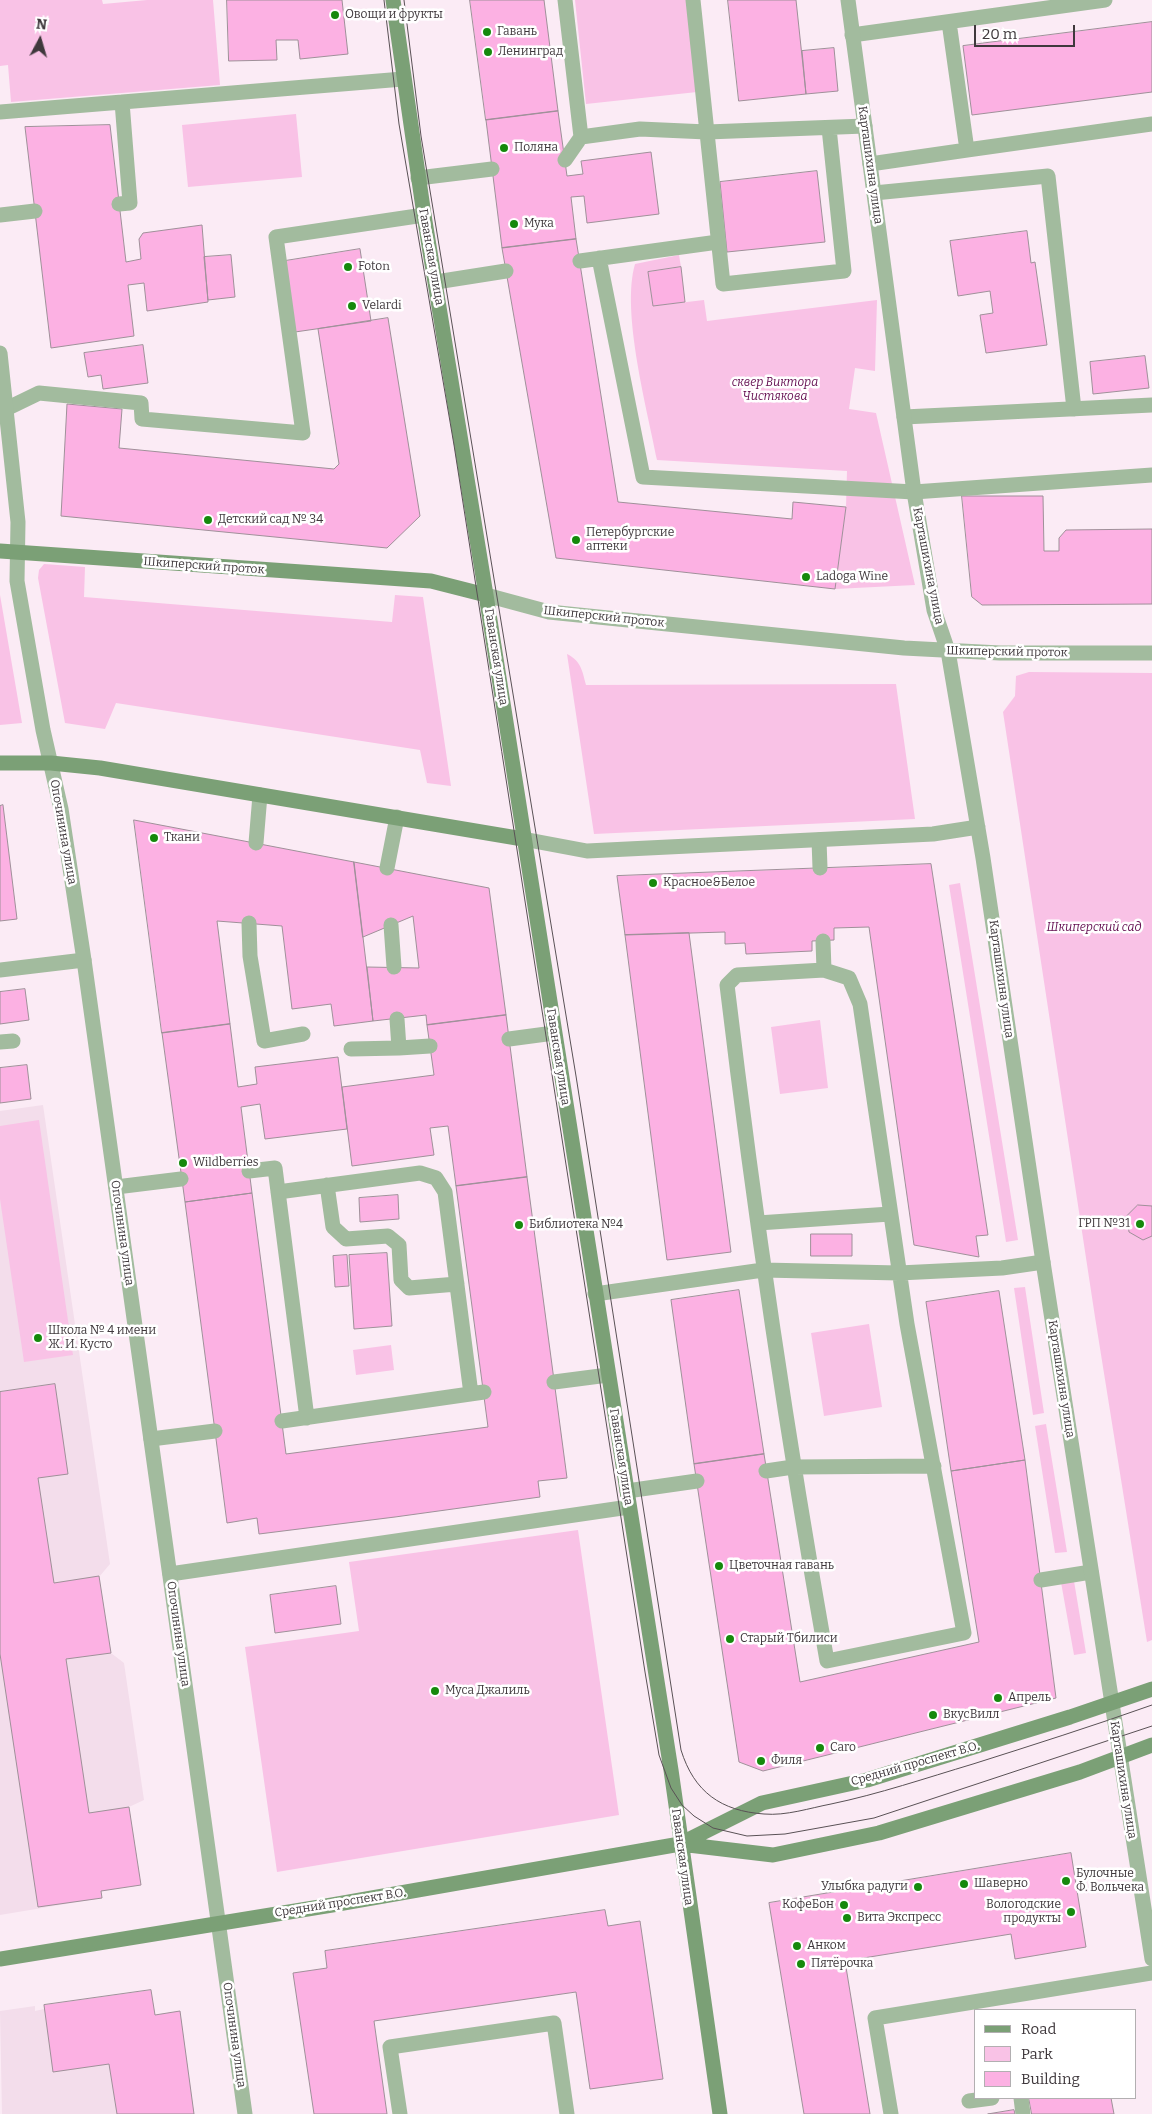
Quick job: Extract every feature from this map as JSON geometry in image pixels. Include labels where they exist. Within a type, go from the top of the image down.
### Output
[{"type":"main road","name":"Гаванская улица","points":[[393,0],[418,178],[486,595],[671,1770],[680,1844],[720,2114]]},
{"type":"main road","name":"Шкиперский проток","points":[[0,550],[431,581],[486,595]]},
{"type":"main road","points":[[0,763],[51,762],[100,768],[524,839]]},
{"type":"main road","name":"Средний проспект В.О.","points":[[680,1844],[762,1802],[867,1780],[1070,1717],[1152,1689]]},
{"type":"main road","name":"Средний проспект В.О.","points":[[0,1959],[680,1844],[773,1855],[878,1833],[1080,1772],[1152,1745]]},
{"type":"street","points":[[564,0],[581,137],[565,160]]},
{"type":"street","points":[[693,0],[723,284],[844,271],[829,128]]},
{"type":"street","name":"Карташихина улица","points":[[848,0],[914,492],[934,610],[948,651],[978,827],[1042,1262],[1111,1702],[1148,1911],[1152,1959]]},
{"type":"street","points":[[852,35],[1105,0]]},
{"type":"street","points":[[949,22],[967,150]]},
{"type":"street","points":[[0,112],[403,79]]},
{"type":"street","points":[[119,204],[130,203],[122,102]]},
{"type":"street","points":[[870,164],[1152,124]]},
{"type":"street","points":[[581,137],[640,129],[707,132],[865,126]]},
{"type":"street","points":[[418,178],[492,169]]},
{"type":"street","points":[[874,193],[1048,176],[1074,409]]},
{"type":"street","points":[[0,215],[35,211]]},
{"type":"street","points":[[3,409],[39,393],[141,403],[142,419],[303,433],[276,237],[424,216]]},
{"type":"street","points":[[580,261],[718,242]]},
{"type":"street","points":[[599,258],[643,477],[914,492],[1152,475]]},
{"type":"street","points":[[436,282],[506,271]]},
{"type":"street","name":"Опочинина улица","points":[[0,353],[3,409],[18,522],[17,580],[61,809],[84,960],[245,2114]]},
{"type":"street","points":[[904,417],[1152,405]]},
{"type":"street","name":"Шкиперский проток","points":[[486,595],[549,612],[948,651],[1152,653]]},
{"type":"street","points":[[256,843],[260,795]]},
{"type":"street","points":[[387,868],[396,818]]},
{"type":"street","points":[[524,839],[587,851],[933,834],[978,827]]},
{"type":"street","points":[[819,840],[820,868]]},
{"type":"street","points":[[249,923],[250,956],[264,1041],[303,1034]]},
{"type":"street","points":[[391,925],[394,968]]},
{"type":"street","points":[[823,941],[824,970]]},
{"type":"street","points":[[0,970],[84,960]]},
{"type":"street","points":[[824,970],[849,978],[860,1004],[890,1214],[934,1466],[964,1593],[964,1633],[827,1661],[793,1467],[763,1270],[727,985],[737,975],[824,970]]},
{"type":"street","points":[[398,1019],[400,1048]]},
{"type":"street","points":[[509,1039],[554,1033]]},
{"type":"street","points":[[351,1049],[430,1046]]},
{"type":"street","points":[[249,1171],[275,1168],[307,1418]]},
{"type":"street","points":[[278,1192],[420,1173],[436,1178],[445,1192],[457,1284],[478,1393],[282,1421]]},
{"type":"street","points":[[116,1187],[181,1179]]},
{"type":"street","points":[[327,1185],[332,1227],[346,1238],[388,1236],[399,1245],[401,1280],[410,1288],[457,1284]]},
{"type":"street","points":[[758,1223],[890,1214]]},
{"type":"street","points":[[595,1294],[763,1270],[899,1273],[1002,1268],[1042,1262]]},
{"type":"street","points":[[554,1382],[608,1375]]},
{"type":"street","points":[[151,1440],[215,1431]]},
{"type":"street","points":[[766,1471],[793,1467],[934,1466]]},
{"type":"street","points":[[627,1491],[697,1481]]},
{"type":"street","points":[[170,1574],[629,1507]]},
{"type":"street","points":[[1040,1580],[1091,1572]]},
{"type":"street","points":[[891,2114],[876,2018],[1152,1973]]},
{"type":"street","points":[[400,2114],[390,2047],[554,2023],[567,2114]]},
{"type":"street","points":[[968,2101],[984,2099]]},
{"type":"street","points":[[1021,2099],[1023,2114]]},
{"type":"shaded area","name":"Школа № 4 имени Ж. И. Кусто","points":[[43,1105],[110,1564],[99,1577],[111,1653],[124,1663],[144,1800],[129,1807],[141,1885],[101,1891],[102,1898],[0,1915],[0,1111]]},
{"type":"shaded area","points":[[151,1990],[155,2015],[180,2011],[194,2114],[2,2114],[0,2011],[35,2006],[35,2011],[44,2009],[44,2005]]},
{"type":"green space","points":[[0,0],[102,0],[103,4],[147,0],[213,0],[220,85],[11,102],[8,65],[0,66]]},
{"type":"green space","points":[[575,0],[687,0],[697,92],[586,104]]},
{"type":"green space","points":[[296,114],[302,177],[188,187],[182,125]]},
{"type":"green space","name":"сквер Виктора Чистякова","points":[[679,255],[681,267],[648,272],[653,306],[704,300],[707,321],[877,300],[875,371],[855,368],[849,409],[876,413],[915,585],[835,589],[846,507],[847,471],[657,460],[633,333],[632,284],[635,264]]},
{"type":"green space","points":[[44,564],[85,567],[84,597],[392,622],[395,595],[423,597],[451,786],[427,783],[420,750],[116,703],[105,729],[65,723],[38,578],[39,570]]},
{"type":"green space","points":[[0,595],[22,723],[0,725]]},
{"type":"green space","points":[[567,654],[578,663],[586,685],[896,684],[915,819],[594,834]]},
{"type":"green space","name":"Шкиперский сад","points":[[1029,672],[1152,673],[1152,1640],[1147,1642],[1095,1317],[1003,712],[1015,696],[1016,676]]},
{"type":"green space","points":[[960,883],[1018,1240],[1006,1242],[949,885]]},
{"type":"green space","points":[[820,1020],[828,1088],[780,1094],[771,1027]]},
{"type":"green space","points":[[39,1120],[73,1355],[24,1362],[0,1199],[0,1126]]},
{"type":"green space","points":[[1025,1287],[1044,1413],[1033,1415],[1014,1288]]},
{"type":"green space","points":[[869,1324],[882,1407],[824,1416],[811,1333]]},
{"type":"green space","points":[[391,1345],[394,1370],[356,1375],[353,1350]]},
{"type":"green space","points":[[1046,1424],[1067,1552],[1055,1553],[1035,1426]]},
{"type":"green space","points":[[578,1530],[619,1815],[277,1872],[245,1647],[359,1631],[349,1562]]},
{"type":"green space","points":[[1072,1569],[1086,1653],[1074,1655],[1059,1571]]},
{"type":"building","points":[[227,0],[342,0],[348,54],[300,59],[298,40],[276,40],[277,60],[229,61]]},
{"type":"building","points":[[470,0],[544,0],[558,111],[486,120]]},
{"type":"building","points":[[728,0],[796,0],[806,94],[739,101]]},
{"type":"building","points":[[1152,22],[1152,92],[972,115],[963,46]]},
{"type":"building","points":[[834,48],[838,91],[806,94],[802,51]]},
{"type":"building","points":[[558,111],[567,176],[583,174],[581,161],[651,152],[659,214],[587,223],[584,196],[571,197],[576,239],[502,248],[486,120]]},
{"type":"building","points":[[110,125],[126,262],[141,259],[139,239],[143,233],[202,225],[208,302],[147,311],[144,283],[128,285],[134,336],[51,348],[25,127]]},
{"type":"building","points":[[817,171],[825,242],[727,252],[720,182]]},
{"type":"building","points":[[1027,231],[1031,263],[1035,262],[1047,345],[986,353],[980,315],[993,313],[990,291],[958,296],[950,241]]},
{"type":"building","points":[[576,239],[618,502],[792,519],[793,502],[846,507],[835,589],[556,558],[502,248]]},
{"type":"building","points":[[360,249],[371,321],[295,332],[285,261]]},
{"type":"building","points":[[231,255],[235,297],[208,300],[204,257]]},
{"type":"building","points":[[681,267],[685,302],[653,306],[648,272]]},
{"type":"building","points":[[388,318],[420,516],[387,548],[61,516],[67,404],[122,409],[119,448],[334,469],[339,464],[318,329]]},
{"type":"building","points":[[143,345],[148,383],[103,389],[101,375],[88,377],[84,353]]},
{"type":"building","points":[[1145,356],[1149,388],[1093,394],[1090,362]]},
{"type":"building","points":[[962,496],[1043,496],[1044,551],[1059,551],[1059,538],[1066,530],[1152,529],[1152,604],[982,605],[972,597]]},
{"type":"building","points":[[3,805],[17,919],[0,921],[0,806]]},
{"type":"building","points":[[134,820],[354,862],[373,1021],[334,1026],[331,1004],[292,1009],[282,926],[217,921],[230,1024],[162,1033]]},
{"type":"building","points":[[354,862],[489,888],[506,1015],[427,1025],[426,1015],[373,1021],[367,967],[419,968],[413,916],[363,937]]},
{"type":"building","points":[[931,864],[988,1235],[976,1236],[979,1257],[914,1245],[869,927],[834,928],[834,940],[812,941],[812,951],[746,954],[745,943],[725,944],[725,932],[625,935],[617,876]]},
{"type":"building","points":[[689,933],[731,1252],[667,1260],[625,935]]},
{"type":"building","points":[[25,989],[29,1020],[0,1024],[0,992]]},
{"type":"building","points":[[506,1015],[527,1177],[456,1186],[448,1126],[430,1128],[434,1155],[352,1166],[342,1087],[434,1075],[427,1025]]},
{"type":"building","points":[[230,1024],[238,1087],[257,1084],[255,1067],[338,1057],[347,1129],[265,1139],[260,1104],[241,1107],[252,1193],[185,1202],[162,1033]]},
{"type":"building","points":[[27,1065],[31,1099],[0,1103],[0,1068]]},
{"type":"building","points":[[527,1177],[567,1478],[538,1481],[540,1497],[395,1517],[259,1534],[257,1518],[227,1523],[185,1202],[252,1193],[286,1454],[488,1427],[456,1186]]},
{"type":"building","points":[[398,1195],[399,1219],[360,1222],[359,1198]]},
{"type":"building","name":"ГРП №31","points":[[1138,1205],[1152,1206],[1152,1236],[1143,1240],[1129,1232],[1127,1216]]},
{"type":"building","points":[[811,1234],[852,1234],[852,1256],[811,1256]]},
{"type":"building","points":[[387,1253],[392,1326],[354,1329],[349,1255]]},
{"type":"building","points":[[347,1255],[349,1286],[335,1287],[333,1256]]},
{"type":"building","points":[[739,1290],[764,1454],[694,1464],[671,1300]]},
{"type":"building","points":[[999,1291],[1025,1460],[951,1471],[926,1302]]},
{"type":"building","points":[[55,1384],[68,1474],[38,1478],[54,1583],[99,1576],[111,1653],[66,1659],[89,1813],[129,1807],[141,1885],[101,1891],[102,1898],[38,1907],[0,1654],[0,1392]]},
{"type":"building","points":[[764,1454],[800,1682],[979,1642],[951,1471],[1025,1460],[1056,1698],[763,1771],[739,1762],[694,1464]]},
{"type":"building","points":[[336,1586],[341,1624],[275,1633],[270,1595]]},
{"type":"building","points":[[1071,1853],[1086,1947],[1015,1959],[1011,1934],[845,1961],[870,2114],[804,2114],[769,1903]]},
{"type":"building","points":[[605,1910],[608,1926],[640,1921],[663,2079],[590,2089],[576,1992],[374,2021],[387,2114],[314,2114],[293,1973],[327,1968],[325,1951]]},
{"type":"building","points":[[151,1990],[155,2015],[180,2011],[194,2114],[117,2114],[109,2064],[53,2072],[44,2005]]},
{"type":"building","points":[[1029,2099],[1111,2099],[1114,2114],[1032,2114]]},
{"type":"building","points":[[1014,2110],[1015,2114],[988,2114]]},
{"type":"tram line","points":[[384,0],[399,124],[454,445],[645,1672],[659,1755],[671,1788],[682,1805],[694,1816],[713,1828],[747,1836],[785,1834],[874,1818],[1152,1726]]},
{"type":"tram line","points":[[404,0],[421,136],[576,1076],[681,1750],[687,1765],[693,1777],[702,1788],[722,1804],[749,1812],[764,1814],[789,1813],[902,1786],[1040,1743],[1152,1705]]},
{"type":"place","name":"Овощи и фрукты","points":[[335,15]]},
{"type":"place","name":"Гавань","points":[[487,32]]},
{"type":"place","name":"Ленинград","points":[[488,52]]},
{"type":"place","name":"Поляна","points":[[504,148]]},
{"type":"place","name":"Мука","points":[[514,224]]},
{"type":"place","name":"Foton","points":[[348,267]]},
{"type":"place","name":"Velardi","points":[[352,306]]},
{"type":"place","name":"Детский сад № 34","points":[[208,520]]},
{"type":"place","name":"Петербургские аптеки","points":[[576,540]]},
{"type":"place","name":"Ladoga Wine","points":[[806,577]]},
{"type":"place","name":"Ткани","points":[[154,838]]},
{"type":"place","name":"Красное&Белое","points":[[653,883]]},
{"type":"place","name":"Wildberries","points":[[183,1163]]},
{"type":"place","name":"ГРП №31","points":[[1140,1224]]},
{"type":"place","name":"Библиотека №4","points":[[519,1225]]},
{"type":"place","name":"Школа № 4 имени Ж. И. Кусто","points":[[38,1338]]},
{"type":"place","name":"Цветочная гавань","points":[[719,1566]]},
{"type":"place","name":"Старый Тбилиси","points":[[730,1639]]},
{"type":"place","name":"Муса Джалиль","points":[[435,1691]]},
{"type":"place","name":"Апрель","points":[[998,1698]]},
{"type":"place","name":"ВкусВилл","points":[[933,1715]]},
{"type":"place","name":"Caro","points":[[820,1748]]},
{"type":"place","name":"Филя","points":[[761,1761]]},
{"type":"place","name":"Булочные Ф. Вольчека","points":[[1066,1881]]},
{"type":"place","name":"Шаверно","points":[[964,1884]]},
{"type":"place","name":"Улыбка радуги","points":[[918,1887]]},
{"type":"place","name":"КофеБон","points":[[844,1905]]},
{"type":"place","name":"Вологодские продукты","points":[[1071,1912]]},
{"type":"place","name":"Вита Экспресс","points":[[847,1918]]},
{"type":"place","name":"Анком","points":[[797,1946]]},
{"type":"place","name":"Пятёрочка","points":[[801,1964]]}]
